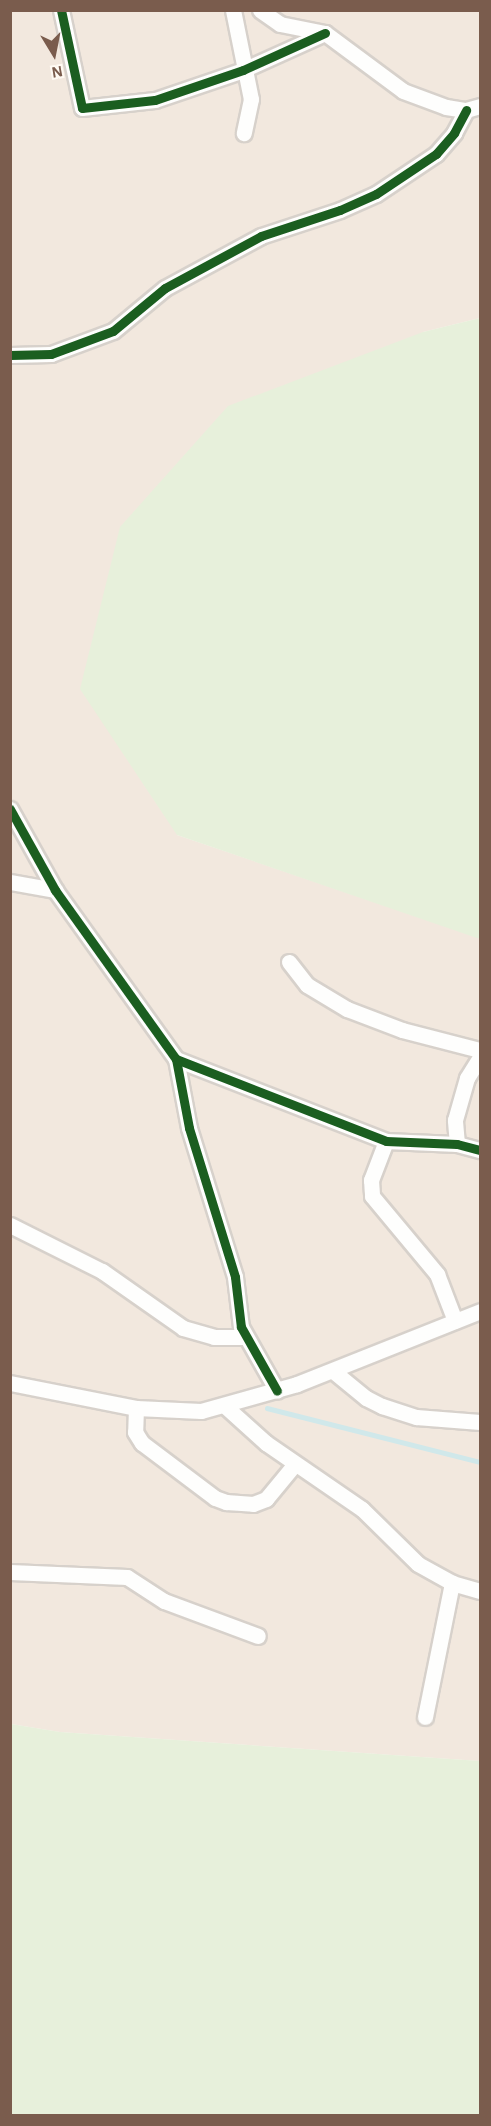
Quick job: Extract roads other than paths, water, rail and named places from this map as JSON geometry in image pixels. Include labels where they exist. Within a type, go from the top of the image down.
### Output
[{"type":"street","points":[[61,10],[82,108],[155,100],[243,70],[325,33]]},
{"type":"street","points":[[233,10],[243,70],[251,99],[244,133]]},
{"type":"street","points":[[10,354],[51,354],[113,331],[165,288],[261,236],[340,210],[376,194],[436,154],[473,108],[403,91],[325,33],[280,24],[260,10]]},
{"type":"street","points":[[10,809],[55,890],[176,1059],[189,1128],[235,1277],[245,1337],[277,1391]]},
{"type":"street","points":[[10,882],[55,890]]},
{"type":"street","points":[[289,962],[307,985],[347,1009],[402,1030],[480,1050]]},
{"type":"street","points":[[457,1144],[455,1120],[467,1078],[480,1057]]},
{"type":"street","points":[[176,1059],[386,1141],[457,1144],[480,1150]]},
{"type":"street","points":[[386,1141],[371,1180],[372,1196],[437,1274],[455,1321]]},
{"type":"street","points":[[10,1225],[102,1271],[183,1328],[214,1337],[245,1337]]},
{"type":"street","points":[[10,1383],[162,1412],[226,1407],[333,1371],[480,1311]]},
{"type":"street","points":[[333,1371],[366,1398],[382,1406],[416,1417],[480,1422]]},
{"type":"street","points":[[226,1407],[295,1464],[362,1509],[417,1563],[452,1583],[480,1591]]},
{"type":"street","points":[[136,1408],[135,1432],[142,1443],[220,1500],[239,1505],[266,1499],[295,1464]]},
{"type":"street","points":[[10,1572],[127,1577],[164,1601],[258,1636]]},
{"type":"street","points":[[425,1717],[452,1583]]},
{"type":"waterway","points":[[267,1408],[480,1462]]}]
